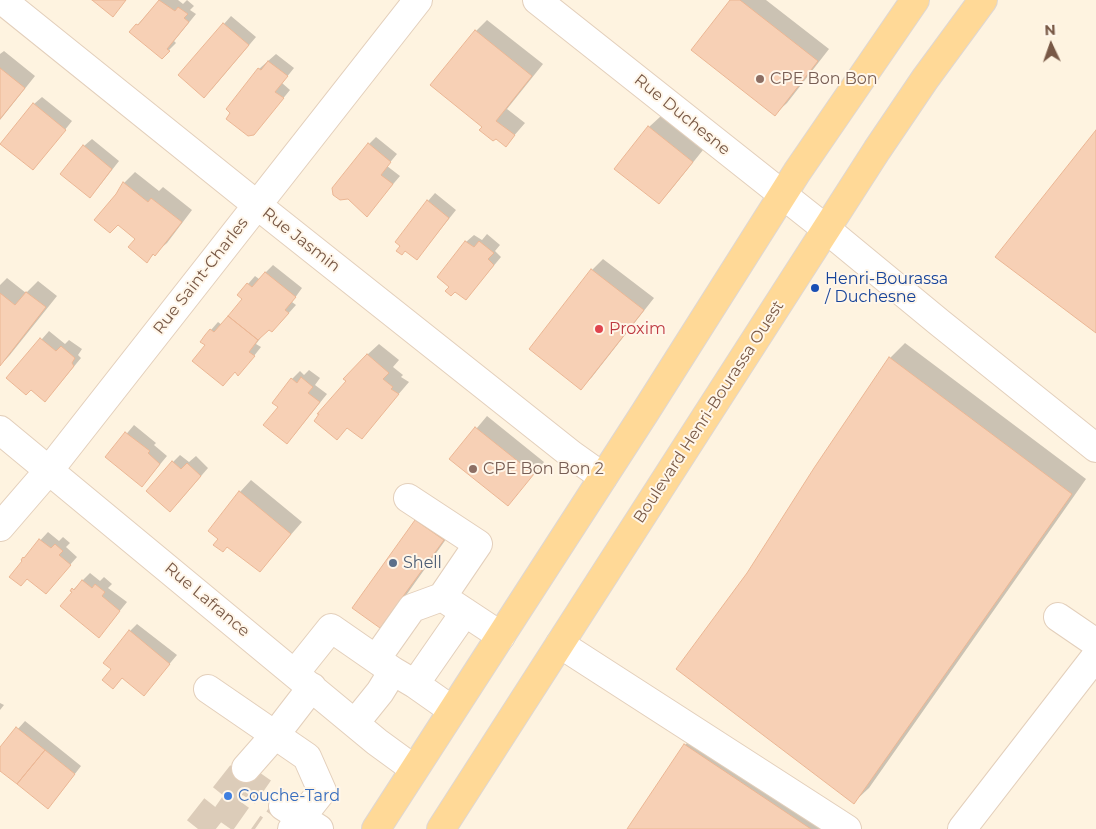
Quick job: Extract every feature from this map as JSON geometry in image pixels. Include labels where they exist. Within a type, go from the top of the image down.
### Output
[{"type":"main road","points":[[376,829],[783,196],[915,0]]},
{"type":"main road","name":"Boulevard Henri-Bourassa Ouest","points":[[441,829],[909,103],[983,0]]},
{"type":"street","name":"Rue Jasmin","points":[[2,0],[257,205],[572,455],[603,477]]},
{"type":"street","name":"Rue Saint-Charles","points":[[0,527],[50,469],[418,0]]},
{"type":"street","name":"Rue Duchesne","points":[[537,0],[1096,448]]},
{"type":"street","name":"Rue Lafrance","points":[[0,430],[50,469],[355,723],[414,769]]},
{"type":"street","points":[[395,672],[412,608],[442,597],[478,544],[408,498]]},
{"type":"street","points":[[442,597],[500,636]]},
{"type":"street","points":[[355,723],[395,672],[465,612]]},
{"type":"street","points":[[1058,616],[1096,643]]},
{"type":"street","points":[[246,768],[275,735],[331,628],[452,710]]},
{"type":"street","points":[[560,644],[846,829]]},
{"type":"street","points":[[962,829],[1096,656]]},
{"type":"street","points":[[208,689],[307,757],[322,790],[299,820]]},
{"type":"building","points":[[92,0],[126,0],[113,17]]},
{"type":"building","points":[[159,0],[175,11],[178,7],[188,14],[184,18],[189,22],[167,49],[170,51],[162,59],[129,32],[136,24],[138,25]]},
{"type":"building","points":[[730,0],[740,0],[818,61],[775,116],[691,50]]},
{"type":"building","points":[[223,23],[249,45],[204,98],[178,75]]},
{"type":"building","points":[[475,30],[532,76],[496,121],[515,135],[506,147],[496,139],[493,141],[479,130],[482,127],[430,85]]},
{"type":"building","points":[[268,61],[288,76],[275,92],[284,98],[254,135],[248,136],[226,119],[230,113],[226,109],[258,68],[261,70]]},
{"type":"building","points":[[0,68],[25,88],[0,119]]},
{"type":"building","points":[[33,103],[66,130],[33,170],[0,144]]},
{"type":"building","points":[[648,126],[693,162],[659,204],[614,169]]},
{"type":"building","points":[[1096,130],[1096,333],[995,257]]},
{"type":"building","points":[[368,143],[391,162],[381,175],[393,184],[367,217],[348,199],[340,200],[333,195],[332,188]]},
{"type":"building","points":[[83,145],[112,169],[90,198],[60,174]]},
{"type":"building","points":[[123,182],[148,202],[151,198],[182,222],[155,256],[153,254],[147,263],[128,247],[135,239],[118,225],[110,233],[94,220],[116,194]]},
{"type":"building","points":[[427,200],[449,218],[417,260],[405,251],[402,255],[396,251],[400,246],[395,242]]},
{"type":"building","points":[[465,241],[474,247],[479,241],[494,253],[488,259],[494,265],[466,300],[455,292],[451,296],[445,291],[449,287],[437,277]]},
{"type":"building","points":[[591,269],[644,310],[581,390],[529,349]]},
{"type":"building","points":[[265,272],[296,297],[285,310],[289,313],[272,332],[269,330],[258,340],[228,316],[242,299],[237,295],[247,283],[252,287]]},
{"type":"building","points":[[26,292],[46,307],[0,366],[0,293],[15,305]]},
{"type":"building","points":[[228,316],[258,340],[249,352],[255,356],[238,376],[235,372],[223,386],[192,361],[205,345],[200,342],[205,335],[210,329],[214,332]]},
{"type":"building","points":[[40,338],[56,351],[61,346],[75,358],[72,363],[74,366],[45,402],[31,390],[26,395],[6,378]]},
{"type":"building","points":[[367,354],[389,373],[383,379],[393,387],[391,389],[399,394],[362,439],[347,428],[337,440],[314,421],[319,414],[317,414],[346,381],[343,379]]},
{"type":"building","points":[[889,357],[1072,494],[854,804],[676,669],[747,573],[814,468]]},
{"type":"building","points":[[301,377],[313,387],[308,393],[320,402],[287,444],[263,425],[278,407],[272,403],[291,378],[297,383]]},
{"type":"building","points":[[475,427],[534,474],[508,506],[449,459]]},
{"type":"building","points":[[125,432],[150,451],[148,453],[160,464],[142,487],[105,457]]},
{"type":"building","points":[[172,461],[181,469],[187,463],[201,476],[170,512],[146,491]]},
{"type":"building","points":[[239,491],[291,534],[260,572],[227,547],[223,552],[213,545],[218,539],[208,531]]},
{"type":"building","points":[[415,520],[444,540],[380,628],[352,608]]},
{"type":"building","points":[[39,539],[51,548],[55,544],[63,551],[59,555],[71,565],[46,594],[27,579],[21,586],[9,577]]},
{"type":"building","points":[[82,580],[92,588],[95,584],[105,592],[102,596],[120,611],[99,638],[60,606],[72,592],[70,591],[72,588],[74,590]]},
{"type":"building","points":[[129,630],[170,664],[144,696],[122,678],[113,689],[102,680],[111,669],[103,663]]},
{"type":"building","points":[[16,727],[45,750],[17,784],[0,771],[0,747]]},
{"type":"building","points":[[684,744],[811,829],[627,829]]},
{"type":"building","points":[[45,750],[75,774],[48,809],[17,784]]},
{"type":"tunnel","points":[[198,829],[246,768]]},
{"type":"tunnel","points":[[240,776],[283,806]]},
{"type":"tunnel","points":[[218,803],[255,829]]},
{"type":"place","name":"CPE Bon Bon","points":[[760,79]]},
{"type":"place","name":"Henri-Bourassa / Duchesne","points":[[815,288]]},
{"type":"place","name":"Proxim","points":[[599,329]]},
{"type":"place","name":"CPE Bon Bon 2","points":[[473,469]]},
{"type":"place","name":"Shell","points":[[393,563]]},
{"type":"place","name":"Couche-Tard","points":[[228,796]]}]
